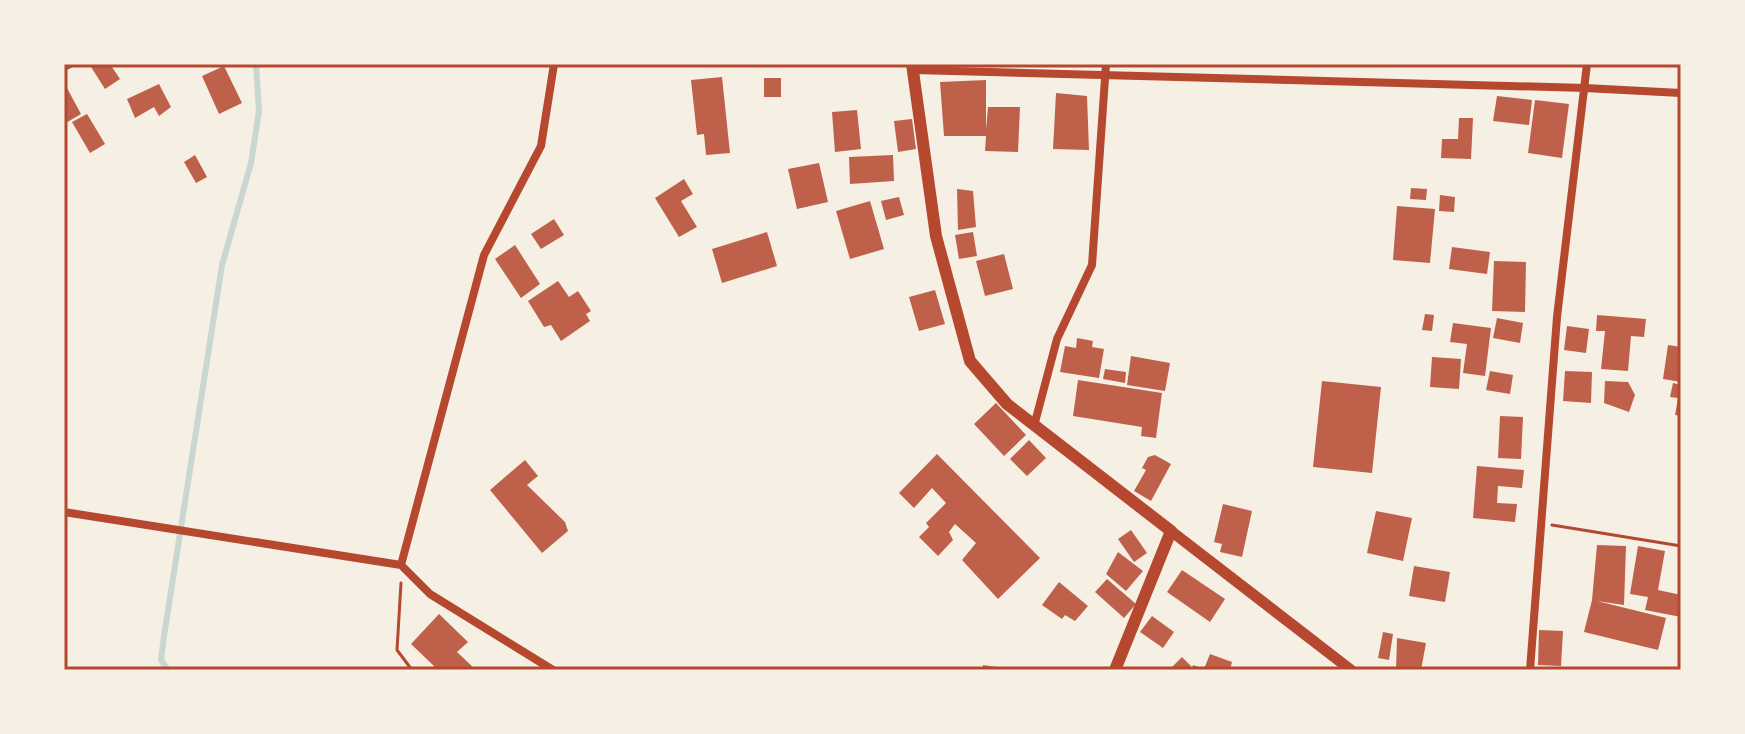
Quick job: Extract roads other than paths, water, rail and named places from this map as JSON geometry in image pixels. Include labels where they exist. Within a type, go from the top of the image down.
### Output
[{"type":"main road","points":[[912,67],[936,236],[970,361],[1007,404],[1171,531],[1115,670]]},
{"type":"street","points":[[64,67],[70,64]]},
{"type":"street","points":[[401,565],[484,255],[541,146],[554,64]]},
{"type":"street","points":[[1530,670],[1557,317],[1587,64]]},
{"type":"street","points":[[912,67],[1106,69],[1681,93]]},
{"type":"street","points":[[1034,426],[1057,339],[1092,265],[1106,69]]},
{"type":"street","points":[[64,512],[401,565],[430,594],[553,670]]},
{"type":"street","points":[[1171,531],[1351,670]]},
{"type":"waterway","points":[[168,670],[161,660],[164,636],[222,265],[251,163],[259,111],[256,64]]}]
